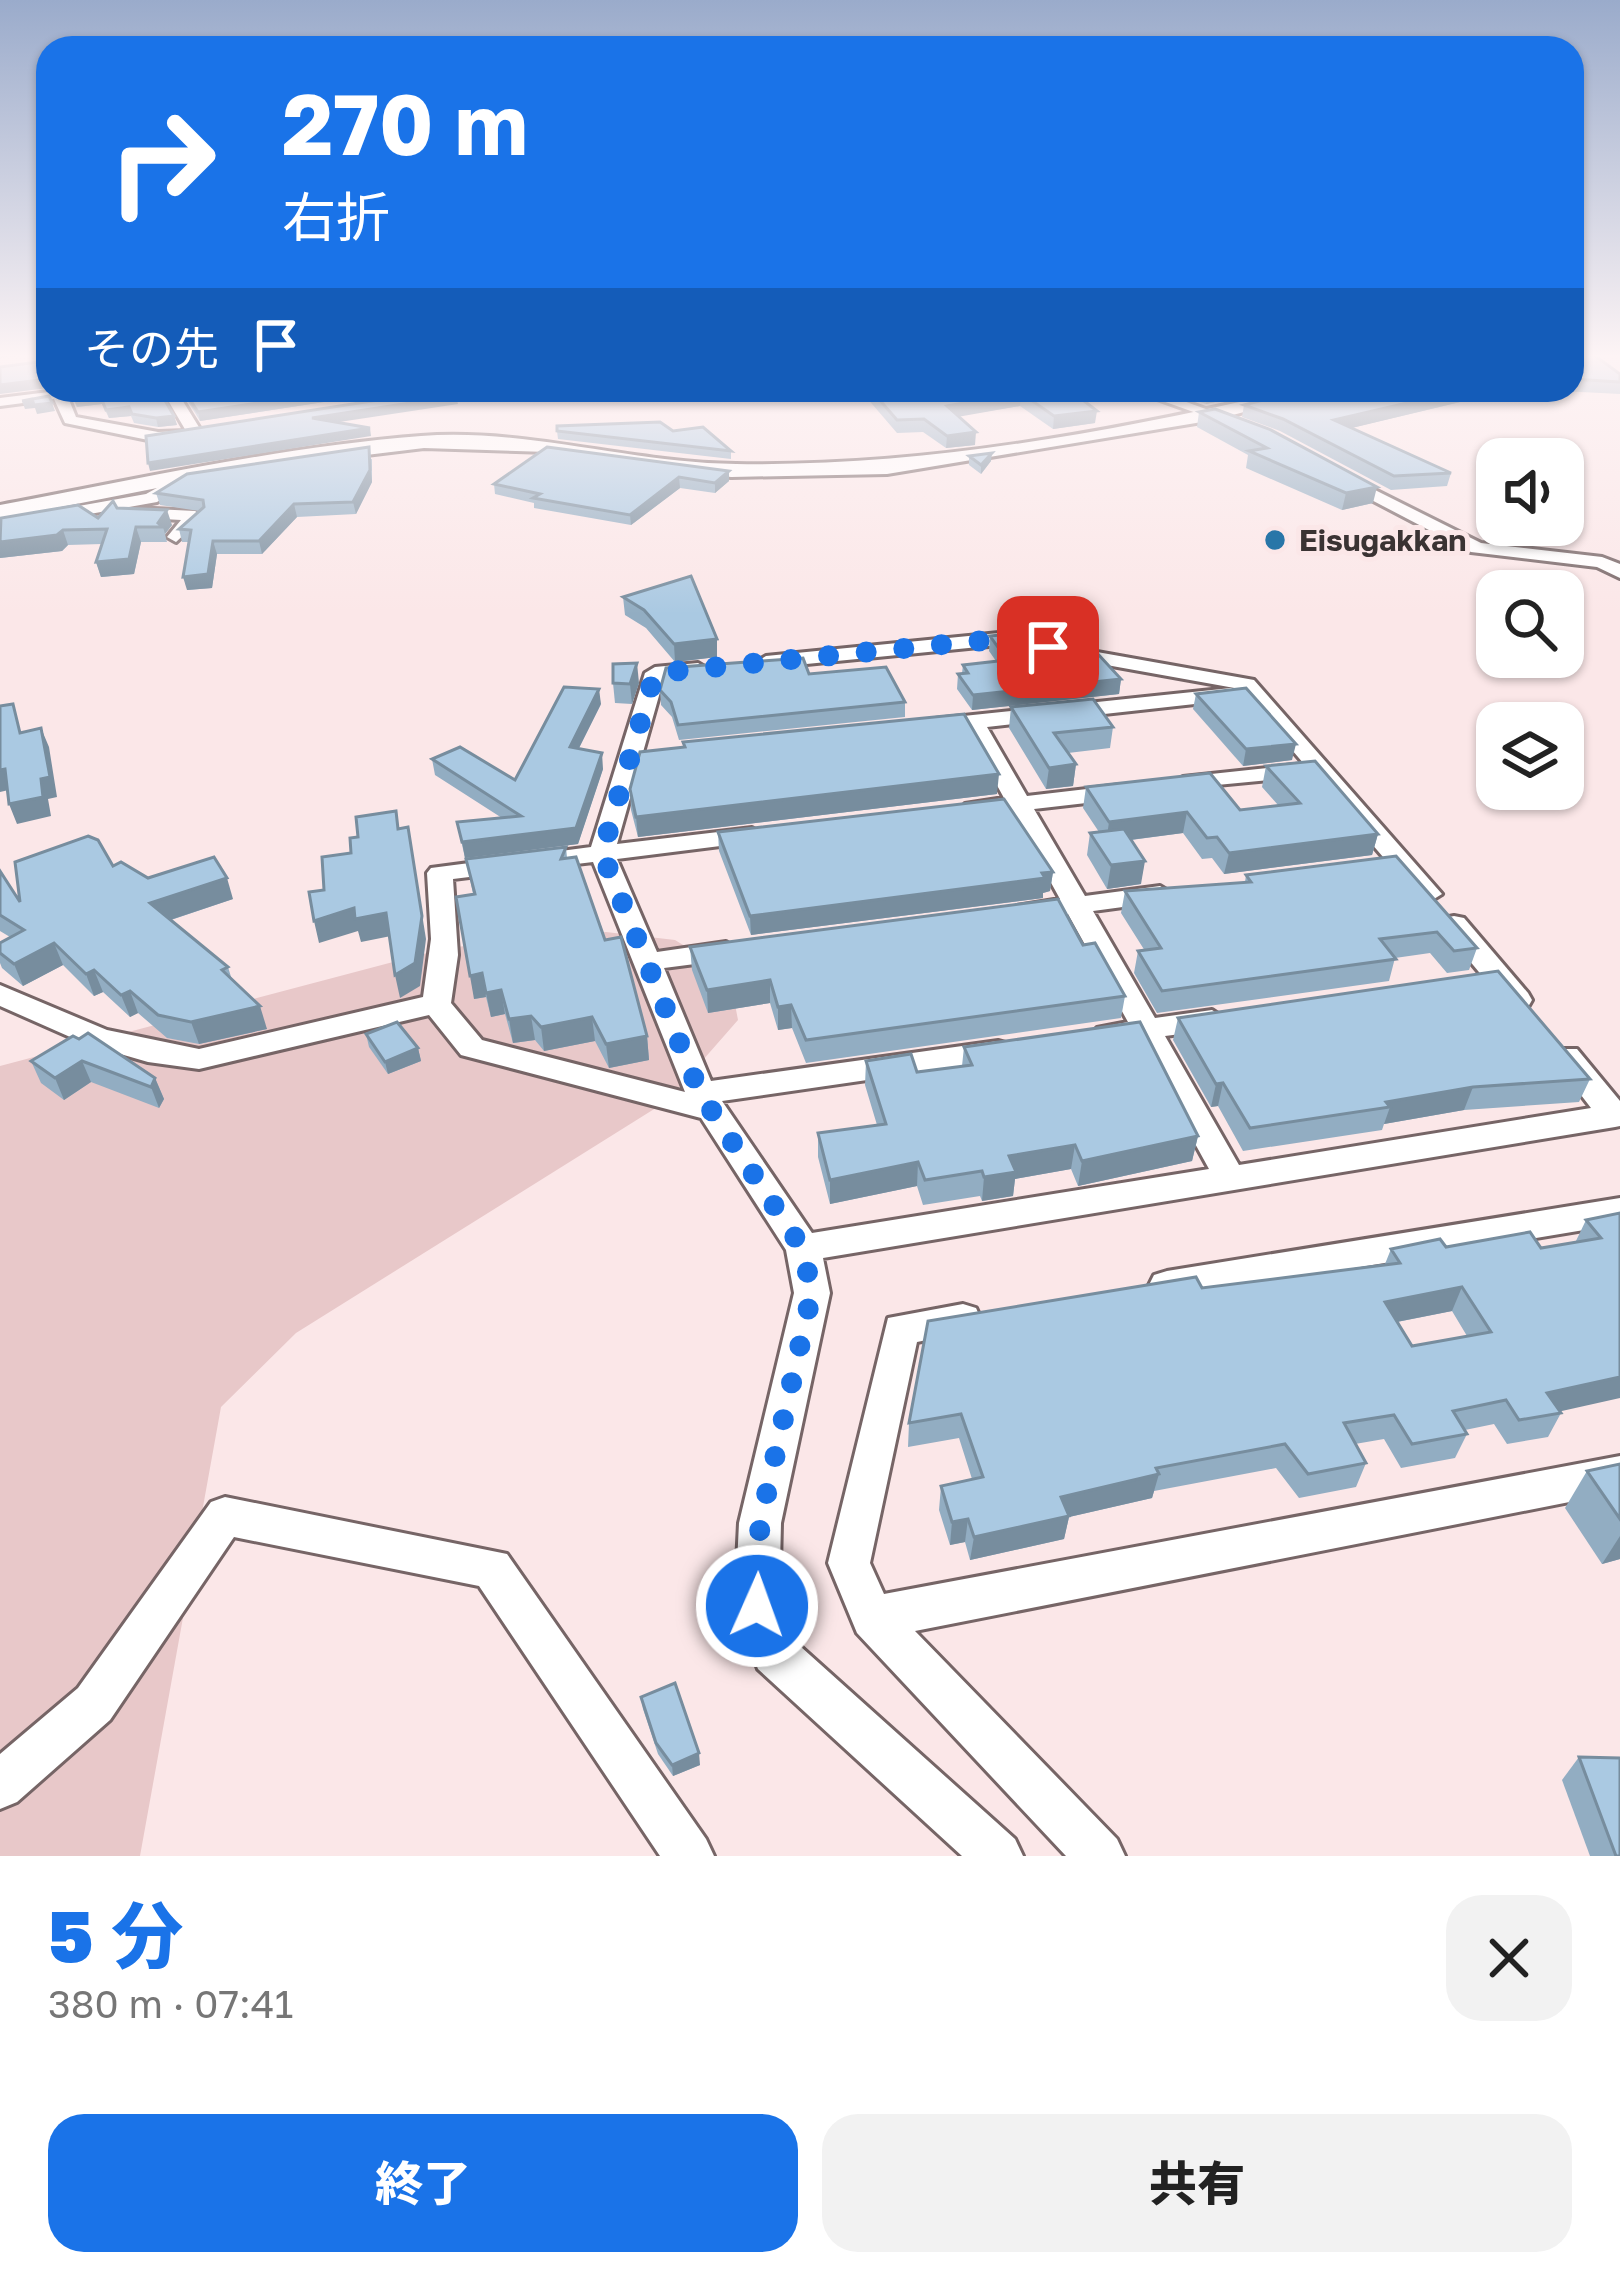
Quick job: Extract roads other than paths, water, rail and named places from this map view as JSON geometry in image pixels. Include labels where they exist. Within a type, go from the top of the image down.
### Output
[{"type":"street","points":[[0,512],[341,450],[441,442],[548,446],[730,471],[828,472],[887,468],[1053,441]]},
{"type":"street","points":[[1317,466],[1478,548],[1602,562],[1620,572]]},
{"type":"street","points":[[0,525],[151,498],[184,478]]},
{"type":"street","points":[[100,510],[195,516],[176,537]]},
{"type":"street","points":[[802,1248],[1616,1116],[1501,979],[1391,864],[1253,692],[1226,677],[1156,670],[1009,638],[655,673],[644,754],[602,853],[705,1101],[802,1248],[812,1292],[760,1523],[757,1606],[773,1653],[998,1856]]},
{"type":"street","points":[[905,729],[1253,692]]},
{"type":"street","points":[[973,722],[1232,1179]]},
{"type":"street","points":[[950,812],[1318,768]]},
{"type":"street","points":[[436,1004],[443,977],[445,928],[440,873],[788,831]]},
{"type":"street","points":[[987,917],[1193,890]]},
{"type":"street","points":[[647,962],[760,947]]},
{"type":"street","points":[[1454,986],[1501,979]]},
{"type":"street","points":[[0,994],[38,1016],[161,1056],[199,1058],[436,1004]]},
{"type":"street","points":[[436,1004],[472,1048],[705,1101],[1028,1046]]},
{"type":"street","points":[[1075,1040],[1240,1016]]},
{"type":"street","points":[[1133,1291],[1620,1211]]},
{"type":"street","points":[[994,1314],[901,1329],[848,1563],[872,1618],[1100,1856]]},
{"type":"street","points":[[872,1618],[1620,1474]]},
{"type":"street","points":[[0,1785],[94,1704],[225,1516],[491,1568],[689,1856]]},
{"type":"place","name":"Eisugakkan","points":[[1275,540]]}]
